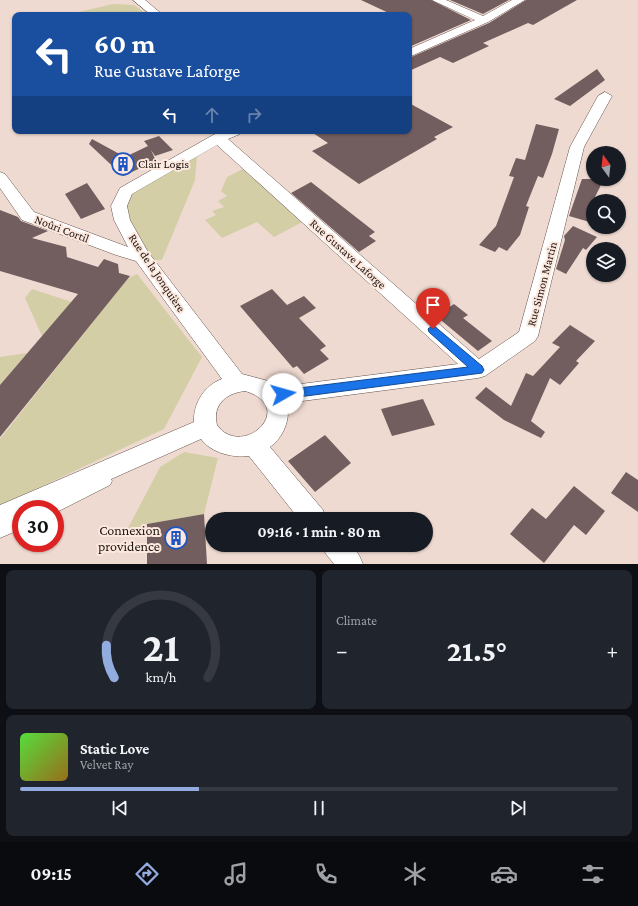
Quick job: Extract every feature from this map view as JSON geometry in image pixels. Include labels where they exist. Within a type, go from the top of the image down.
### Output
[{"type":"street","points":[[138,0],[154,12]]},
{"type":"street","points":[[436,0],[487,18]]},
{"type":"street","points":[[487,18],[478,11],[498,0]]},
{"type":"street","points":[[412,52],[487,18],[520,0]]},
{"type":"street","name":"Rue Simon Martin","points":[[274,396],[478,370],[528,336],[577,147],[605,96]]},
{"type":"street","name":"Rue Gustave Laforge","points":[[219,135],[478,370]]},
{"type":"street","name":"Rue de la Jonquière","points":[[219,135],[126,191],[119,206],[122,220],[142,256],[237,383]]},
{"type":"street","name":"Noûri Cortil","points":[[0,177],[28,216],[122,252],[142,256]]},
{"type":"street","points":[[250,382],[262,386],[274,396],[279,406],[279,417],[274,428],[266,438],[254,445],[240,448],[225,445],[214,438],[206,428],[205,412],[210,400],[220,390],[237,383],[250,382]]},
{"type":"street","points":[[0,517],[95,473],[163,446],[198,429],[206,428]]},
{"type":"street","points":[[254,445],[308,512]]},
{"type":"street","points":[[341,552],[350,564]]},
{"type":"lane","points":[[64,502],[115,476],[163,446]]},
{"type":"lane","points":[[0,532],[12,527]]},
{"type":"shaded area","points":[[113,4],[134,5],[144,12],[79,12]]},
{"type":"shaded area","points":[[197,155],[195,180],[162,260],[150,260],[127,222],[123,205],[130,191]]},
{"type":"shaded area","points":[[243,169],[249,169],[306,220],[274,237],[257,222],[222,238],[205,220],[216,215],[212,211],[224,207],[218,201],[227,196],[221,191],[227,177]]},
{"type":"shaded area","points":[[137,274],[202,357],[164,429],[0,506],[0,439],[127,279]]},
{"type":"shaded area","points":[[32,289],[72,302],[42,336],[25,298]]},
{"type":"shaded area","points":[[27,353],[0,385],[0,357]]},
{"type":"shaded area","points":[[184,452],[218,458],[204,514],[147,524],[126,532],[160,467]]},
{"type":"building","points":[[361,0],[431,0],[471,20],[412,46],[412,12],[387,12]]},
{"type":"building","points":[[450,0],[509,0],[483,14]]},
{"type":"building","points":[[526,0],[577,0],[533,25],[528,23],[483,43],[489,46],[453,63],[440,57],[412,70],[412,57],[489,23]]},
{"type":"building","points":[[597,69],[605,80],[570,106],[554,99]]},
{"type":"building","points":[[412,105],[453,127],[434,137],[437,139],[359,184],[312,151],[328,143],[314,134],[412,134]]},
{"type":"building","points":[[536,124],[559,129],[552,154],[543,178],[538,176],[526,206],[529,207],[520,235],[507,251],[499,247],[495,252],[479,245],[496,226],[514,177],[509,176],[516,158],[525,160]]},
{"type":"building","points":[[159,136],[173,150],[155,156],[151,150],[156,161],[123,176],[89,144],[92,139],[125,157],[148,146],[144,141]]},
{"type":"building","points":[[582,179],[586,179],[586,186],[600,186],[596,194],[586,194],[586,221],[569,216]]},
{"type":"building","points":[[311,182],[375,232],[369,236],[376,241],[359,252],[291,193]]},
{"type":"building","points":[[87,183],[105,209],[81,219],[65,194]]},
{"type":"building","points":[[0,210],[18,217],[21,221],[48,231],[32,238],[66,247],[67,257],[98,267],[104,259],[118,264],[119,273],[130,276],[0,437],[0,385],[78,294],[0,271]]},
{"type":"building","points":[[573,226],[586,232],[586,234],[597,237],[593,242],[586,242],[586,250],[583,248],[566,274],[556,269],[565,240],[564,236]]},
{"type":"building","points":[[272,289],[287,305],[304,296],[316,308],[299,318],[326,346],[320,350],[329,359],[304,374],[297,366],[293,368],[240,306]]},
{"type":"building","points":[[454,304],[468,315],[463,318],[492,341],[478,351],[436,316]]},
{"type":"building","points":[[570,325],[595,341],[576,361],[579,363],[560,385],[550,378],[531,421],[545,432],[541,438],[504,420],[475,398],[486,387],[511,406],[526,373],[533,376],[560,347],[552,343]]},
{"type":"building","points":[[423,399],[435,425],[392,436],[381,409]]},
{"type":"building","points":[[325,435],[351,463],[315,492],[288,461]]},
{"type":"building","points":[[626,472],[638,480],[638,512],[611,493]]},
{"type":"building","points":[[574,486],[605,511],[586,535],[574,525],[544,563],[510,534],[532,508],[546,519]]},
{"type":"building","name":"Connexion providence","points":[[204,514],[205,552],[206,552],[207,564],[147,564],[147,524]]},
{"type":"place","name":"Clair Logis","points":[[123,164]]},
{"type":"place","name":"Connexion providence","points":[[176,538]]},
{"type":"route","points":[[283,394],[478,370],[433,329]]}]
